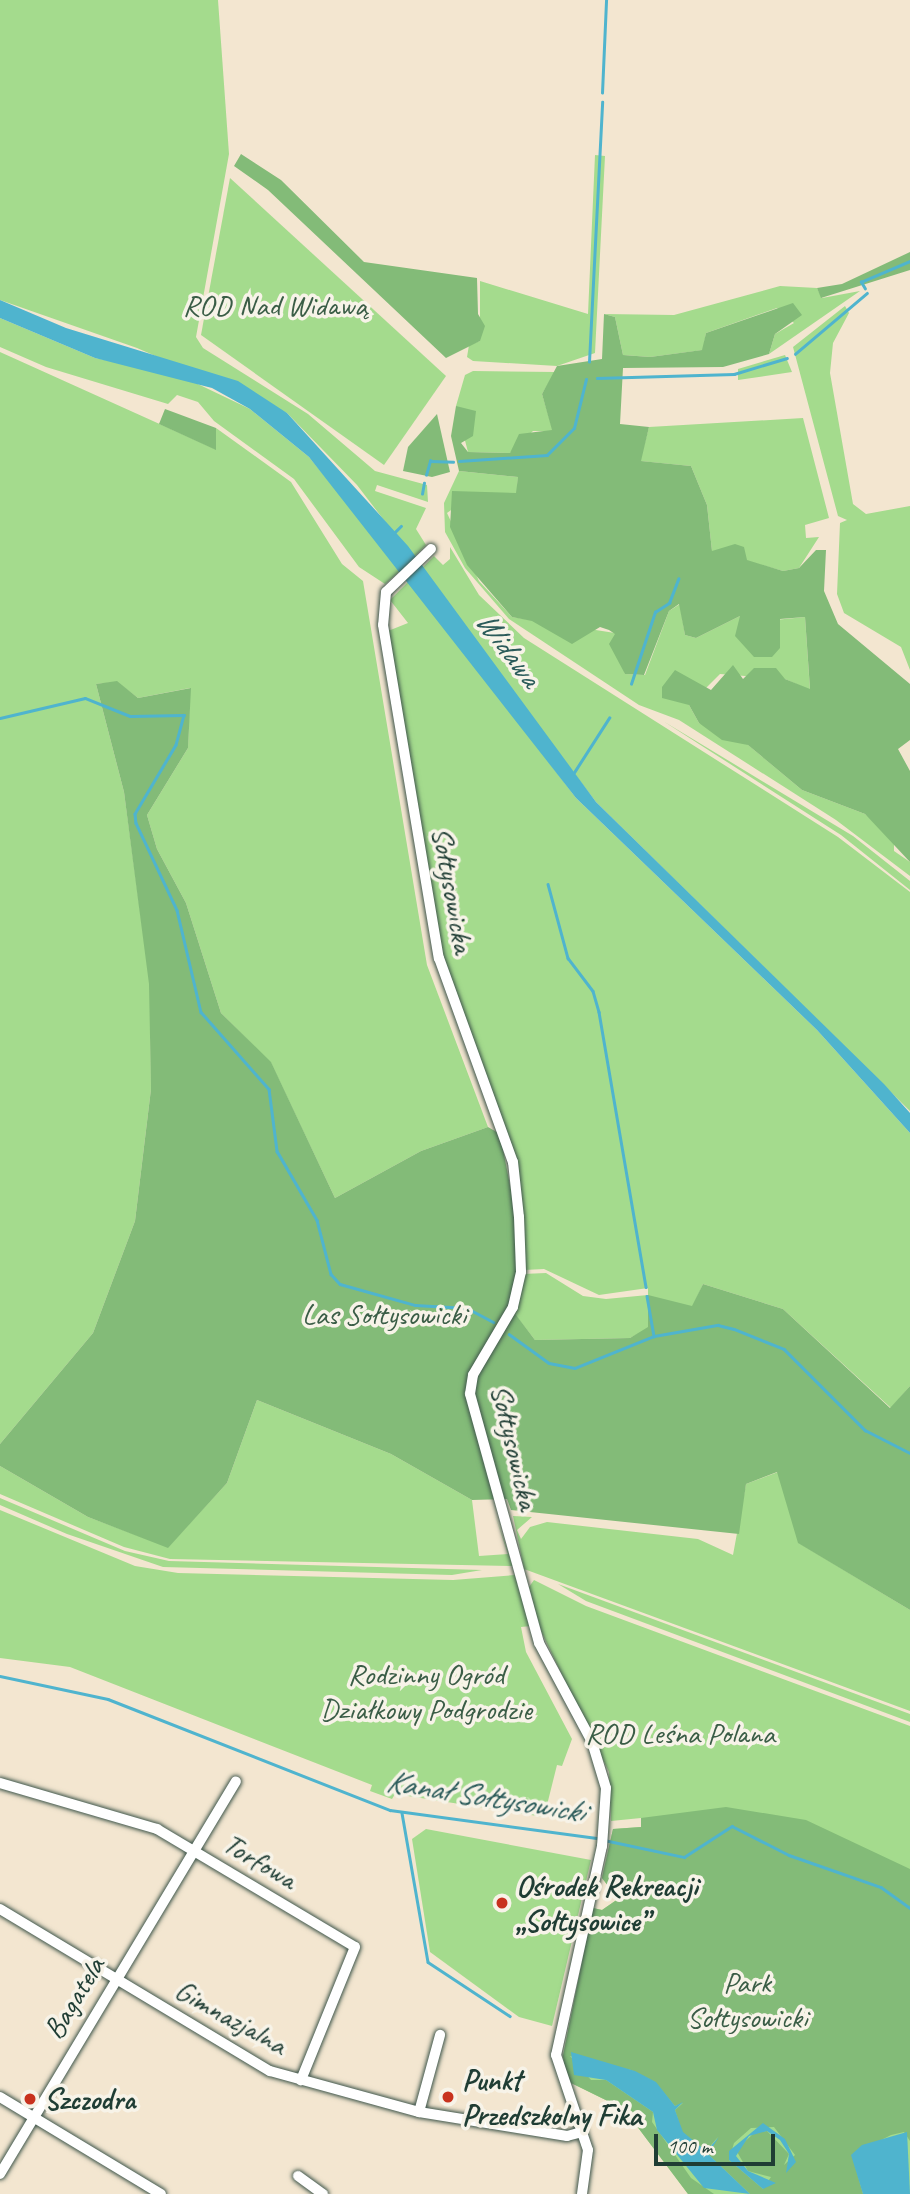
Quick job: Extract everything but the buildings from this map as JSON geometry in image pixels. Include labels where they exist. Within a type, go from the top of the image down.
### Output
[{"type":"street","name":"Sołtysowicka","points":[[431,549],[391,587],[382,604],[383,625],[439,958],[516,1184],[517,1293],[507,1324],[473,1375],[470,1394],[539,1643],[602,1766],[605,1831],[556,2055],[588,2155],[582,2194]]},
{"type":"street","name":"Bagatela","points":[[0,2174],[115,1978],[236,1782]]},
{"type":"street","name":"Torfowa","points":[[0,1783],[126,1815],[194,1850],[355,1947],[301,2080]]},
{"type":"street","name":"Gimnazjalna","points":[[0,1909],[270,2071],[419,2112],[568,2136],[582,2132]]},
{"type":"street","points":[[419,2112],[440,2035]]},
{"type":"street","points":[[0,2096],[161,2194]]},
{"type":"street","points":[[298,2176],[323,2194]]},
{"type":"green space","points":[[0,0],[218,0],[229,154],[196,337],[203,348],[308,414],[375,471],[427,485],[428,502],[377,485],[375,491],[426,508],[416,529],[426,545],[413,558],[357,485],[287,413],[137,348],[0,300]]},
{"type":"green space","points":[[241,154],[281,180],[364,262],[477,278],[478,314],[485,326],[480,341],[446,358],[268,190],[234,166]]},
{"type":"green space","points":[[595,155],[605,156],[595,353],[557,366],[473,361],[467,357],[469,345],[480,341],[480,281],[588,314]]},
{"type":"green space","name":"ROD Nad Widawą","points":[[230,178],[446,376],[384,465],[201,335]]},
{"type":"green space","points":[[910,252],[910,270],[821,298],[817,288],[842,284]]},
{"type":"green space","points":[[780,286],[817,288],[822,298],[860,291],[769,354],[775,334],[794,323],[777,308],[706,333],[703,350],[650,357],[623,355],[615,317],[604,314],[674,315]]},
{"type":"green space","points":[[793,303],[802,315],[775,334],[769,354],[723,367],[623,368],[620,424],[649,427],[641,461],[691,466],[707,505],[712,551],[735,544],[744,547],[747,560],[783,571],[799,568],[816,550],[826,550],[824,591],[838,624],[910,684],[910,740],[898,749],[910,771],[910,862],[865,814],[802,790],[748,745],[722,740],[699,723],[689,705],[662,698],[662,687],[675,670],[711,690],[733,665],[743,679],[754,668],[776,668],[785,679],[810,689],[805,617],[780,619],[780,648],[772,657],[754,657],[735,636],[740,616],[696,638],[685,635],[679,604],[669,611],[644,675],[625,674],[609,644],[615,634],[609,630],[600,627],[572,644],[532,621],[512,617],[467,565],[450,527],[452,491],[516,493],[518,477],[459,471],[451,436],[456,406],[476,411],[473,436],[461,443],[468,452],[510,453],[519,434],[552,430],[542,394],[557,366],[602,359],[604,314],[615,317],[623,355],[650,357],[702,350],[706,333]]},
{"type":"green space","points":[[845,306],[849,313],[833,343],[830,373],[853,504],[866,514],[910,506],[910,670],[901,647],[844,613],[837,594],[840,523],[847,520],[838,516],[793,347]]},
{"type":"green space","points":[[0,318],[95,358],[179,375],[250,409],[309,457],[401,570],[385,584],[359,567],[294,479],[214,421],[198,402],[177,395],[168,404],[46,367],[0,347]]},
{"type":"green space","points":[[0,352],[215,449],[216,428],[291,482],[342,564],[363,581],[427,965],[488,1127],[421,1151],[335,1198],[271,1063],[221,1013],[186,903],[157,849],[147,815],[188,748],[190,688],[138,698],[117,682],[96,684],[124,792],[150,984],[151,1089],[135,1221],[93,1333],[0,1444]]},
{"type":"green space","points":[[785,355],[792,372],[738,380],[738,369]]},
{"type":"green space","points":[[473,371],[555,372],[542,394],[553,431],[533,431],[510,453],[468,452],[456,406],[465,375]]},
{"type":"green space","points":[[165,409],[216,428],[216,450],[159,424]]},
{"type":"green space","points":[[437,414],[450,472],[432,477],[403,471],[408,447]]},
{"type":"green space","points":[[803,418],[829,518],[805,525],[806,538],[819,537],[799,568],[783,571],[712,551],[707,505],[691,466],[640,461],[649,427]]},
{"type":"green space","points":[[459,471],[518,477],[517,493],[473,494],[447,513],[479,581],[512,617],[615,633],[625,674],[645,675],[669,611],[680,604],[685,635],[696,638],[740,616],[743,623],[805,617],[810,690],[785,679],[720,674],[689,705],[699,723],[747,744],[802,790],[865,814],[894,839],[894,851],[910,862],[910,876],[836,820],[679,720],[639,705],[509,619],[465,568],[445,532],[444,503]]},
{"type":"green space","points":[[450,547],[479,595],[524,638],[838,837],[910,892],[910,1111],[596,802],[420,570],[434,556],[443,565],[450,559]]},
{"type":"green space","points":[[410,580],[576,798],[817,1030],[910,1133],[910,1386],[891,1408],[783,1309],[703,1284],[693,1306],[630,1338],[535,1340],[514,1313],[523,1274],[546,1273],[583,1296],[606,1299],[648,1295],[648,1288],[599,1295],[544,1269],[524,1270],[516,1161],[444,958],[427,872],[388,631],[408,623],[390,600]]},
{"type":"green space","name":"Las Sołtysowicki","points":[[117,681],[138,698],[191,688],[188,748],[147,815],[157,849],[186,903],[221,1013],[271,1062],[335,1198],[421,1151],[488,1127],[500,1134],[516,1216],[518,1273],[510,1307],[535,1340],[630,1338],[648,1327],[648,1295],[692,1306],[703,1284],[783,1309],[890,1408],[910,1386],[910,1610],[798,1543],[777,1472],[746,1484],[739,1534],[511,1510],[507,1499],[472,1500],[391,1454],[257,1400],[227,1483],[168,1548],[88,1517],[0,1466],[0,1444],[93,1333],[135,1221],[151,1089],[149,984],[124,792],[96,684]]},
{"type":"green space","points":[[663,721],[853,836],[910,881],[910,890],[841,835]]},
{"type":"green space","points":[[257,1400],[391,1454],[472,1500],[479,1556],[508,1554],[495,1515],[513,1566],[170,1559],[124,1547],[0,1494],[0,1466],[88,1517],[168,1547],[227,1483]]},
{"type":"green space","name":"ROD Leśna Polana","points":[[778,1472],[799,1543],[910,1610],[910,1711],[524,1569],[513,1516],[532,1517],[517,1530],[521,1539],[530,1527],[547,1522],[698,1539],[733,1555],[746,1484]]},
{"type":"green space","points":[[0,1498],[125,1551],[169,1561],[482,1570],[452,1575],[163,1567],[67,1534],[0,1505]]},
{"type":"green space","name":"Rodzinny Ogród Działkowy Podgrodzie","points":[[0,1510],[135,1566],[178,1573],[453,1580],[515,1575],[531,1626],[521,1627],[526,1652],[572,1739],[562,1766],[557,1765],[544,1817],[395,1794],[392,1799],[370,1791],[372,1785],[70,1667],[0,1658]]},
{"type":"green space","name":"Park Sołtysowicki","points":[[534,1580],[586,1606],[910,1726],[910,2194],[688,2194],[624,2109],[567,2081],[563,2056],[593,1908],[602,1910],[618,1899],[602,1878],[613,1829],[641,1827],[641,1818],[611,1821],[609,1772],[539,1627],[529,1587]]},
{"type":"green space","points":[[558,1584],[910,1714],[910,1722],[586,1601]]},
{"type":"green space","name":"Park Sołtysowicki","points":[[726,1807],[806,1820],[910,1869],[910,2141],[904,2132],[891,2135],[852,2155],[863,2194],[750,2194],[708,2154],[718,2137],[706,2151],[682,2132],[675,2110],[683,2103],[675,2106],[655,2082],[631,2070],[570,2056],[591,2080],[606,2080],[653,2112],[652,2122],[691,2178],[714,2194],[688,2194],[624,2109],[567,2081],[563,2056],[593,1908],[602,1910],[618,1899],[602,1878],[613,1829],[641,1827],[641,1818]],"holes":[[[774,2127],[795,2155],[784,2165],[789,2154],[767,2131],[754,2133],[736,2150],[748,2171],[771,2177],[763,2189],[729,2160],[734,2143],[751,2128]]]},
{"type":"green space","name":"Ośrodek Rekreacji „Sołtysowice”","points":[[426,1829],[591,1860],[552,2026],[519,2017],[430,1952],[412,1839]]},
{"type":"water","points":[[0,300],[66,328],[238,381],[287,413],[408,546],[596,802],[884,1084],[910,1113],[910,1133],[817,1030],[576,798],[309,457],[250,409],[212,388],[95,358],[0,318]]},
{"type":"water","points":[[571,2052],[635,2071],[656,2082],[675,2106],[683,2102],[675,2110],[683,2132],[706,2151],[719,2137],[708,2154],[750,2194],[704,2188],[657,2130],[653,2112],[606,2080],[574,2075]]},
{"type":"water","points":[[763,2123],[785,2139],[796,2162],[786,2173],[789,2154],[780,2140],[767,2131],[749,2136],[736,2156],[748,2171],[776,2183],[763,2189],[729,2160],[729,2151]]},
{"type":"water","points":[[907,2132],[910,2194],[863,2194],[851,2155],[862,2145]]},
{"type":"waterway","points":[[602,93],[606,0]]},
{"type":"waterway","points":[[589,362],[602,102]]},
{"type":"waterway","points":[[865,289],[861,282],[910,261]]},
{"type":"waterway","points":[[795,354],[867,293]]},
{"type":"waterway","points":[[597,378],[734,374],[787,358]]},
{"type":"waterway","points":[[459,461],[547,455],[574,428],[586,379]]},
{"type":"waterway","points":[[426,475],[430,461],[453,462]]},
{"type":"waterway","points":[[422,494],[424,483]]},
{"type":"waterway","points":[[393,534],[401,526]]},
{"type":"waterway","points":[[631,684],[655,612],[669,603],[678,579]]},
{"type":"waterway","points":[[0,718],[85,698],[130,716],[184,715],[176,745],[135,814],[136,823],[177,910],[201,1012],[269,1089],[277,1151],[317,1220],[331,1274],[340,1284],[415,1305],[467,1308],[493,1322]]},
{"type":"waterway","points":[[573,774],[609,718]]},
{"type":"waterway","points":[[548,884],[568,958],[593,991],[599,1012],[646,1287]]},
{"type":"waterway","points":[[647,1296],[654,1336]]},
{"type":"waterway","points":[[509,1334],[549,1363],[575,1368],[654,1336],[718,1325],[734,1329],[784,1349],[865,1430],[910,1453]]},
{"type":"waterway","name":"Kanał Sołtysowicki","points":[[0,1676],[108,1699],[390,1810],[598,1838]]},
{"type":"waterway","points":[[402,1813],[428,1962],[510,2016]]},
{"type":"waterway","name":"Kanał Sołtysowicki","points":[[604,1840],[684,1857],[732,1826],[789,1855],[881,1887],[910,1908]]},
{"type":"place","name":"Ośrodek Rekreacji „Sołtysowice”","points":[[502,1903]]},
{"type":"place","name":"Punkt Przedszkolny Fika","points":[[448,2097]]},
{"type":"place","name":"Szczodra","points":[[30,2099]]},
{"type":"water label","name":"Widawa","points":[[508,649]]}]
